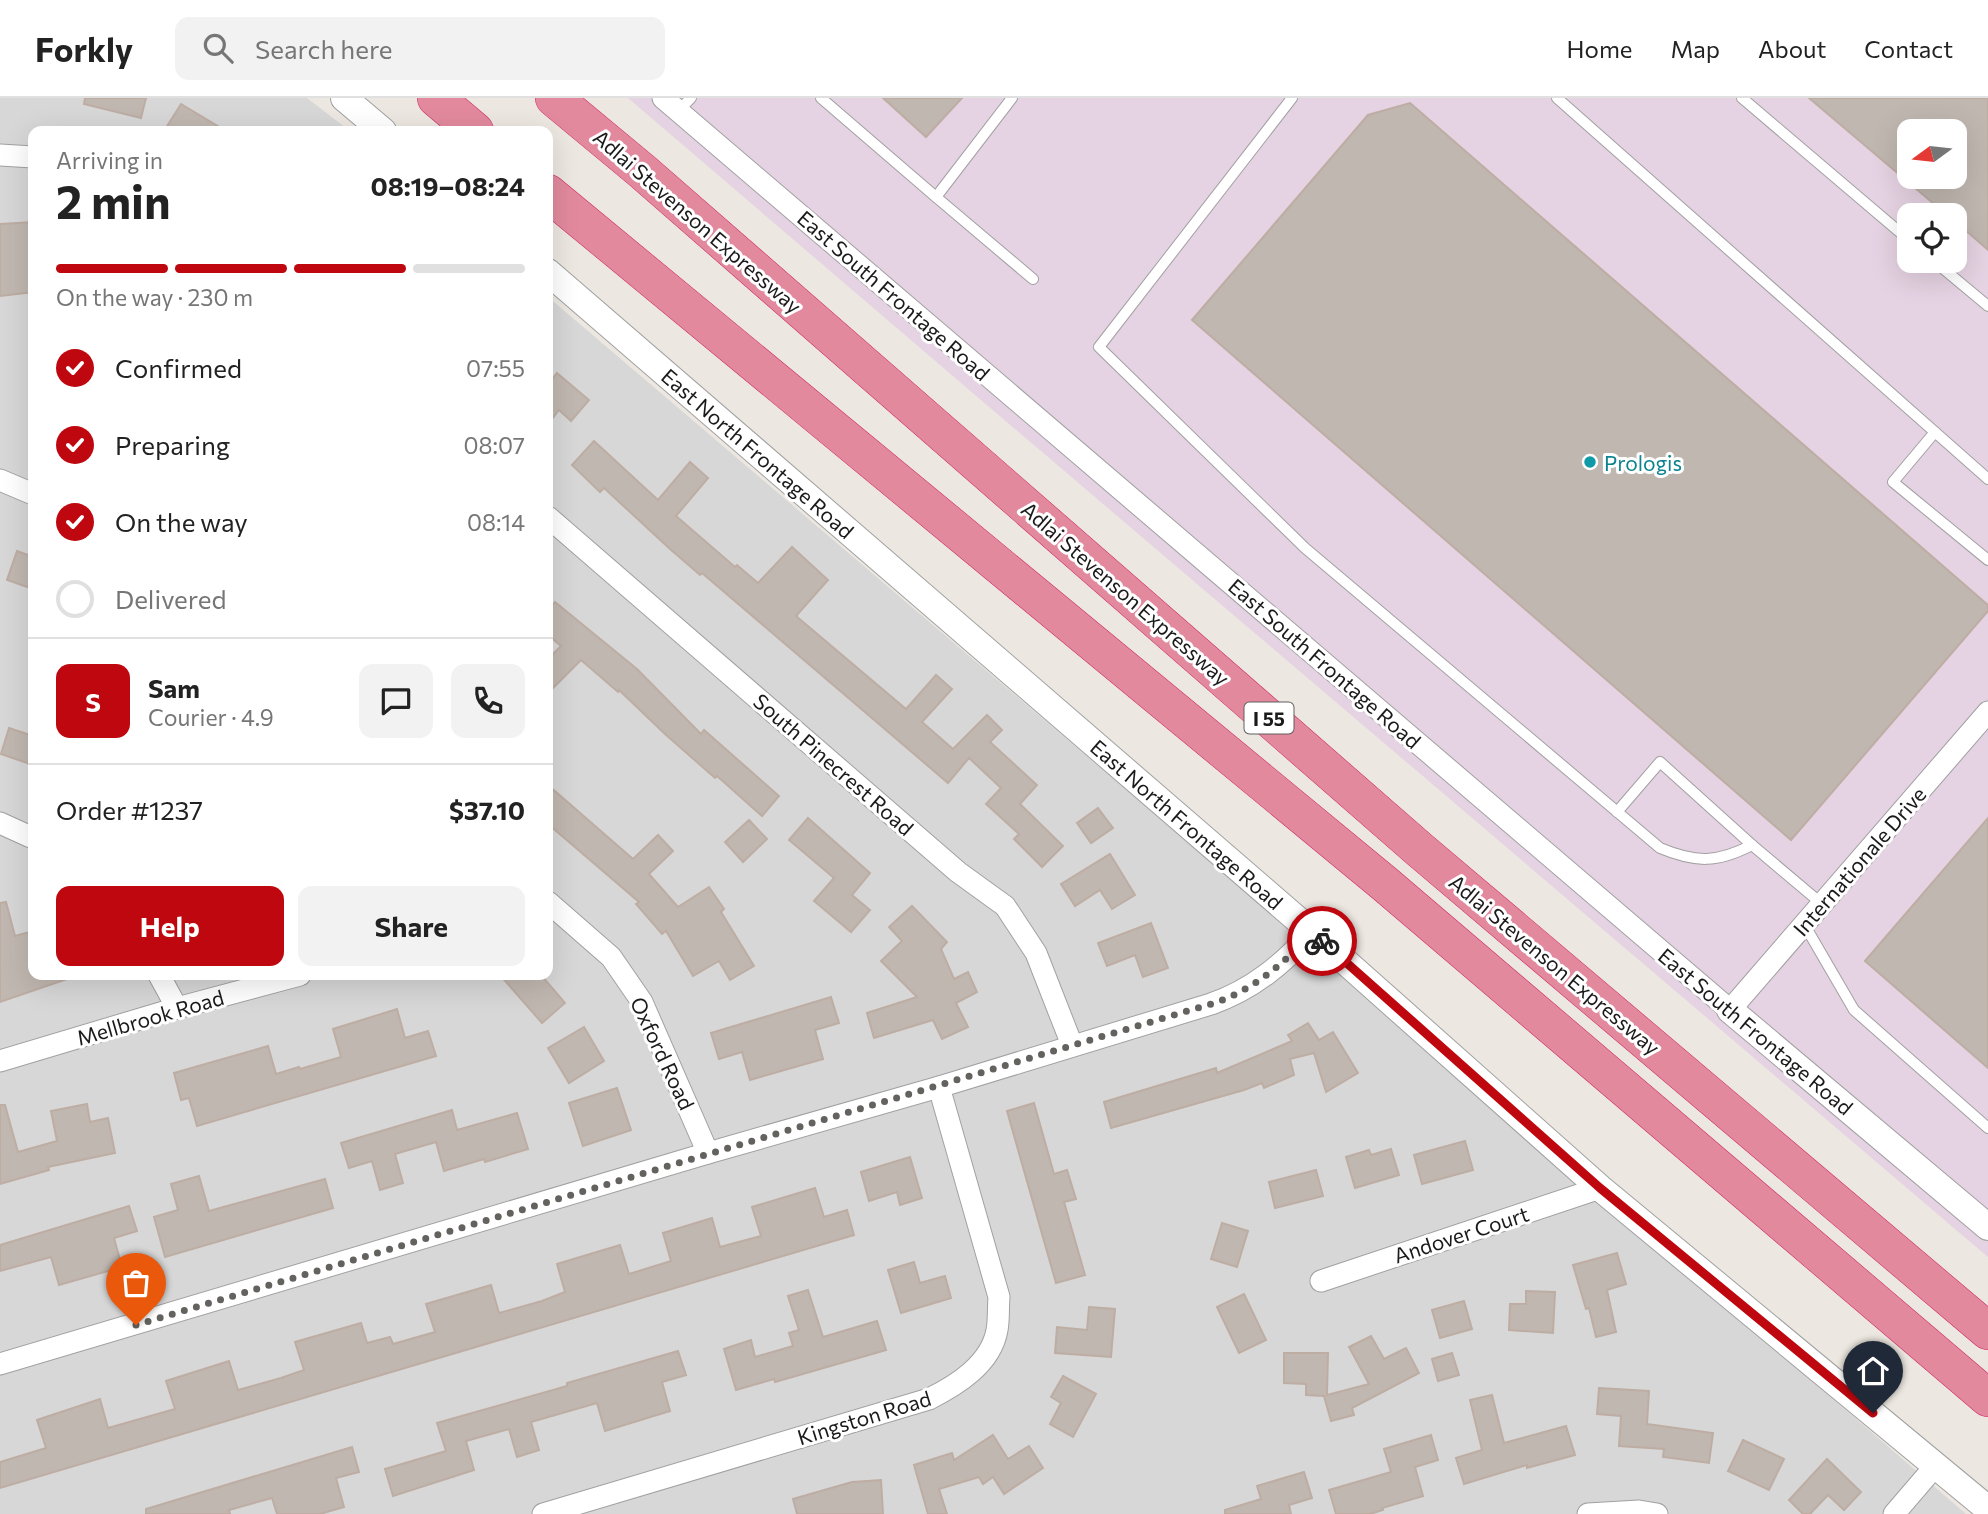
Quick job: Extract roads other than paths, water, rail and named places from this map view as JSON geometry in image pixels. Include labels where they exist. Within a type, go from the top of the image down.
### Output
[{"type":"highway","points":[[436,98],[469,126]]},
{"type":"highway","name":"Adlai Stevenson Expressway","points":[[554,98],[684,208],[1420,850],[1988,1331]]},
{"type":"highway","name":"I 55","points":[[553,197],[1385,884],[1988,1398]]},
{"type":"street","points":[[344,98],[377,126]]},
{"type":"street","name":"East South Frontage Road","points":[[677,102],[1730,1010],[1988,1227]]},
{"type":"street","points":[[0,155],[28,157]]},
{"type":"street","name":"East North Frontage Road","points":[[553,276],[1312,932],[1600,1188],[1988,1509]]},
{"type":"street","points":[[0,480],[28,492]]},
{"type":"street","name":"South Pinecrest Road","points":[[553,521],[958,872],[1005,906],[1036,953],[1072,1045]]},
{"type":"street","name":"Internationale Drive","points":[[1730,1010],[1988,712]]},
{"type":"street","points":[[0,823],[28,836]]},
{"type":"street","name":"Oxford Road","points":[[553,906],[611,957],[642,1002],[708,1153]]},
{"type":"street","points":[[0,1364],[939,1087],[1232,997],[1261,980],[1294,952],[1312,932]]},
{"type":"street","points":[[162,980],[177,1008]]},
{"type":"street","name":"Mellbrook Road","points":[[0,1061],[281,980]]},
{"type":"street","name":"Kingston Road","points":[[543,1514],[929,1399],[969,1374],[987,1354],[997,1333],[999,1297],[939,1087]]},
{"type":"street","name":"Andover Court","points":[[1321,1281],[1600,1188]]},
{"type":"street","points":[[1894,1514],[1936,1465]]},
{"type":"street","points":[[1588,1514],[1639,1511],[1657,1514]]},
{"type":"lane","points":[[821,98],[1033,279]]},
{"type":"lane","points":[[936,197],[1012,98]]},
{"type":"lane","points":[[1292,98],[1099,347],[1305,548],[1660,848],[1684,858],[1705,860],[1731,856],[1752,845]]},
{"type":"lane","points":[[1557,98],[1988,479]]},
{"type":"lane","points":[[1742,98],[1897,230]]},
{"type":"lane","points":[[1948,273],[1988,306]]},
{"type":"lane","points":[[1935,432],[1894,482],[1988,560]]},
{"type":"lane","points":[[1617,812],[1660,762],[1822,904]]},
{"type":"lane","points":[[1804,924],[1854,1010],[1988,1128]]},
{"type":"place","name":"Prologis","points":[[1590,462]]}]
